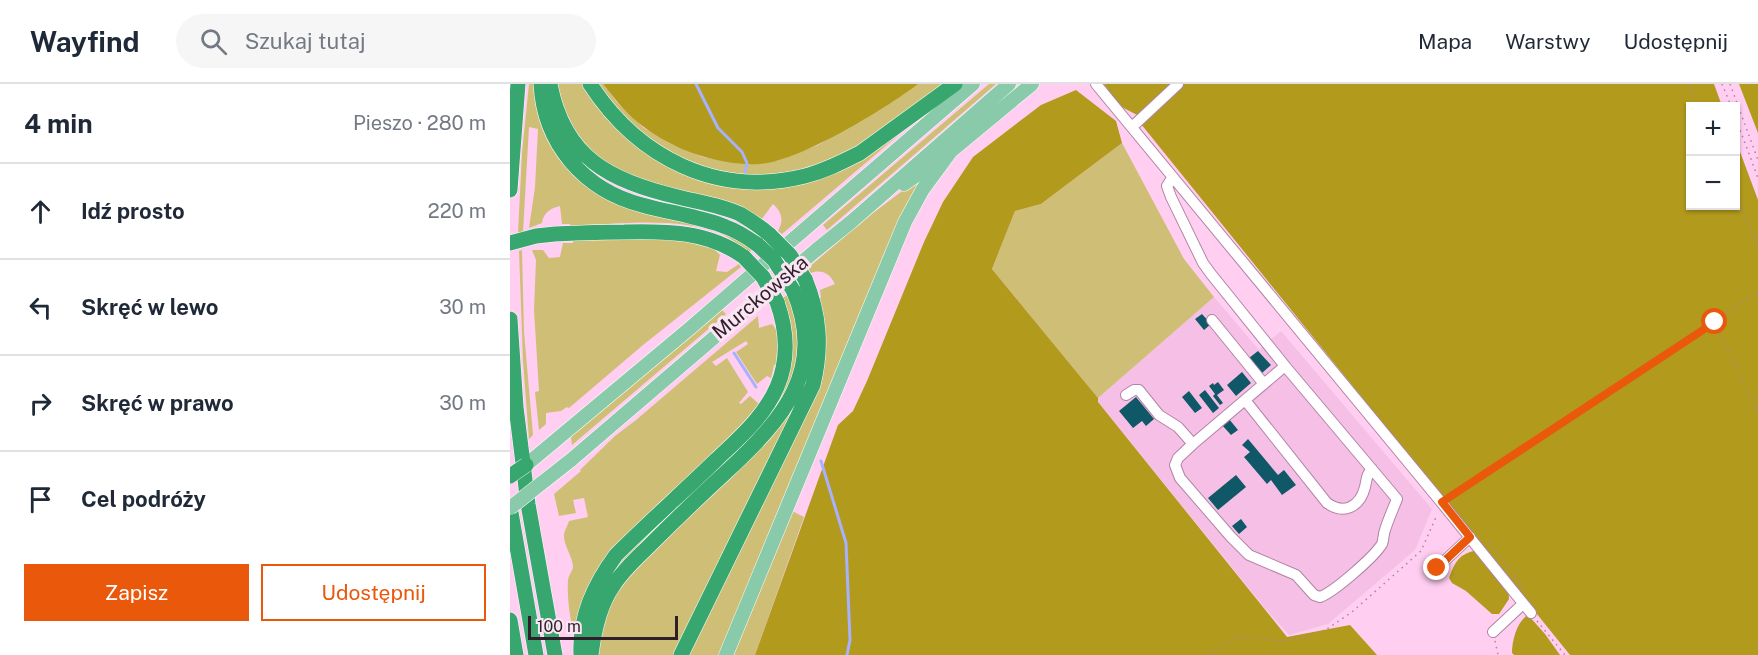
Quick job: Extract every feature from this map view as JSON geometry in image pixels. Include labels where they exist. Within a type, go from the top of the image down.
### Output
[{"type":"highway","points":[[510,190],[518,84]]},
{"type":"highway","points":[[541,84],[545,115],[559,146],[574,166],[593,183],[613,195],[640,205],[729,228],[764,240],[790,255],[799,285],[799,304],[805,327],[805,351],[800,377],[787,405],[754,445],[676,518],[626,569],[605,601],[594,632],[591,655]]},
{"type":"highway","points":[[550,84],[556,110],[567,132],[582,152],[604,171],[645,189],[732,211],[764,240]]},
{"type":"highway","points":[[590,84],[621,125],[652,150],[681,166],[700,173],[725,179],[755,182],[805,176],[843,162],[860,153],[955,84]]},
{"type":"highway","points":[[510,243],[545,234],[639,231],[678,232],[715,240],[744,257],[763,277],[777,302],[785,330],[781,376],[767,405],[739,438],[616,555],[603,574],[587,606],[582,624],[581,655]]},
{"type":"highway","points":[[681,655],[813,385],[819,356],[819,333],[815,308],[799,285]]},
{"type":"highway","points":[[510,319],[516,407],[528,504],[555,655]]},
{"type":"highway","points":[[510,477],[526,465]]},
{"type":"highway","points":[[510,508],[536,655]]},
{"type":"highway","points":[[510,620],[516,655]]},
{"type":"main road","name":"Murckowska","points":[[526,465],[697,322],[973,84]]},
{"type":"main road","name":"Murckowska","points":[[510,508],[571,460],[1009,84]]},
{"type":"main road","points":[[851,222],[951,151],[1032,84]]},
{"type":"main road","points":[[726,655],[904,222],[923,189],[951,151]]},
{"type":"lane","points":[[1096,84],[1442,502],[1531,614]]},
{"type":"lane","points":[[1132,127],[1178,84]]},
{"type":"lane","points":[[1172,178],[1167,186],[1170,197],[1203,263],[1285,366],[1397,499],[1385,530],[1384,541],[1377,551],[1333,590],[1320,597],[1314,595],[1296,575],[1249,555],[1180,478],[1175,465],[1178,458],[1193,444],[1285,366]]},
{"type":"lane","points":[[1212,320],[1264,384]]},
{"type":"lane","points":[[1126,395],[1139,390],[1159,416],[1168,419],[1178,427],[1193,444]]},
{"type":"lane","points":[[1245,400],[1327,503],[1336,509],[1346,509],[1355,504],[1365,490],[1367,474],[1372,469]]},
{"type":"lane","points":[[1437,568],[1470,537]]},
{"type":"lane","points":[[1493,632],[1523,604]]},
{"type":"path","points":[[1689,84],[1696,102]]},
{"type":"path","points":[[1722,84],[1729,102]]},
{"type":"path","points":[[1730,84],[1758,160]]},
{"type":"path","points":[[1740,130],[1758,178]]},
{"type":"path","points":[[1740,204],[1758,247]]},
{"type":"path","points":[[1209,655],[1240,636],[1279,641],[1302,638],[1327,629],[1352,612],[1421,551],[1442,502],[1758,292]]},
{"type":"path","points":[[1715,322],[1758,414]]},
{"type":"path","points":[[1531,614],[1565,655]]},
{"type":"path","points":[[1493,632],[1498,655]]},
{"type":"shaded area","points":[[529,84],[536,84],[575,176],[725,232],[753,249],[749,252],[722,234],[706,228],[687,225],[648,222],[570,226],[570,224],[562,224],[560,206],[548,211],[542,223],[529,228],[535,187],[538,129],[529,127],[523,232],[518,233],[522,153]]},
{"type":"shaded area","points":[[555,84],[585,84],[636,145],[769,187],[915,121],[782,234],[778,231],[781,216],[773,204],[761,220],[663,189],[606,166],[571,130]]},
{"type":"shaded area","points":[[597,84],[603,84],[616,101],[644,128],[669,143],[703,157],[724,161],[789,156],[818,145],[918,84],[947,84],[857,148],[816,167],[755,177],[694,166],[643,138]]},
{"type":"shaded area","points":[[603,84],[918,84],[864,120],[819,144],[777,161],[745,164],[714,160],[684,150],[656,136],[638,123]]},
{"type":"shaded area","points":[[989,84],[996,84],[827,230],[823,225]]},
{"type":"shaded area","points":[[1104,84],[1714,84],[1721,102],[1686,102],[1686,210],[1740,210],[1740,152],[1758,200],[1758,655],[1570,655],[1141,124],[1156,98],[1137,115],[1120,106]]},
{"type":"shaded area","points":[[1739,84],[1758,84],[1758,133]]},
{"type":"shaded area","points":[[1076,90],[1116,121],[1122,143],[1041,204],[1015,211],[992,269],[1098,398],[1098,402],[1287,637],[1350,625],[1377,655],[755,655],[838,425],[853,411],[943,202],[973,157],[1041,105]]},
{"type":"shaded area","points":[[1122,143],[1184,259],[1214,297],[1098,398],[992,269],[1015,211],[1041,204]]},
{"type":"shaded area","points":[[929,171],[895,229],[719,655],[686,655],[803,419],[819,298],[821,298],[820,290],[835,284],[825,273],[811,273],[808,268],[869,216]]},
{"type":"shaded area","points":[[573,239],[681,239],[715,248],[720,255],[716,271],[727,272],[739,264],[741,267],[643,345],[569,408],[546,413],[546,424],[539,430],[535,392],[539,391],[534,310],[536,260],[532,250],[543,250],[549,258],[560,257],[563,243],[573,243]]},
{"type":"shaded area","points":[[522,250],[524,332],[533,435],[529,439],[523,361],[519,251]]},
{"type":"shaded area","points":[[801,283],[807,298],[809,378],[675,655],[597,655],[601,625],[619,587],[799,393],[797,287]]},
{"type":"shaded area","points":[[789,294],[794,308],[799,351],[793,380],[768,423],[611,579],[611,575],[629,552],[745,441],[793,347],[790,318],[783,298]]},
{"type":"shaded area","points":[[1214,297],[1259,350],[1281,331],[1432,509],[1415,550],[1328,624],[1289,635],[1098,402],[1098,398]]},
{"type":"shaded area","points":[[722,310],[726,314],[572,445],[571,437],[574,433]]},
{"type":"shaded area","points":[[758,316],[759,328],[772,324],[778,332],[776,365],[774,365],[771,378],[767,376],[757,384],[736,352],[748,344],[746,341],[712,362],[716,366],[727,358],[748,392],[739,403],[741,404],[750,396],[759,404],[729,439],[625,538],[576,628],[572,626],[568,586],[573,566],[564,534],[569,521],[588,517],[584,498],[573,500],[576,513],[559,516],[554,494],[581,471],[615,436]]},
{"type":"shaded area","points":[[792,511],[804,517],[755,655],[733,655]]},
{"type":"shaded area","points":[[1478,550],[1508,588],[1509,599],[1499,614],[1492,614],[1466,591],[1452,583],[1449,578],[1459,559]]},
{"type":"shaded area","points":[[1528,615],[1560,655],[1514,655],[1512,653],[1516,632]]},
{"type":"building","points":[[1202,314],[1211,324],[1204,330],[1195,319]]},
{"type":"building","points":[[1258,351],[1271,365],[1262,373],[1249,358]]},
{"type":"building","points":[[1242,372],[1251,383],[1236,396],[1227,385]]},
{"type":"building","points":[[1218,382],[1224,390],[1217,395],[1223,403],[1220,405],[1209,386]]},
{"type":"building","points":[[1205,390],[1219,408],[1213,413],[1199,395]]},
{"type":"building","points":[[1189,391],[1202,408],[1195,413],[1182,397]]},
{"type":"building","points":[[1136,397],[1154,419],[1146,426],[1142,421],[1133,428],[1119,411]]},
{"type":"building","points":[[1229,419],[1238,430],[1231,435],[1222,425]]},
{"type":"building","points":[[1248,439],[1278,475],[1284,470],[1296,485],[1282,495],[1271,480],[1267,484],[1244,457],[1250,452],[1242,445]]},
{"type":"building","points":[[1236,475],[1246,487],[1218,510],[1208,498]]},
{"type":"building","points":[[1241,519],[1247,527],[1239,534],[1232,526]]},
{"type":"waterway","points":[[696,84],[718,128],[742,152],[747,163],[745,172]]},
{"type":"waterway","points":[[734,353],[756,387]]},
{"type":"waterway","points":[[821,461],[846,543],[850,640],[847,655]]},
{"type":"route","points":[[1437,568],[1470,537],[1442,502],[1715,322]]}]
